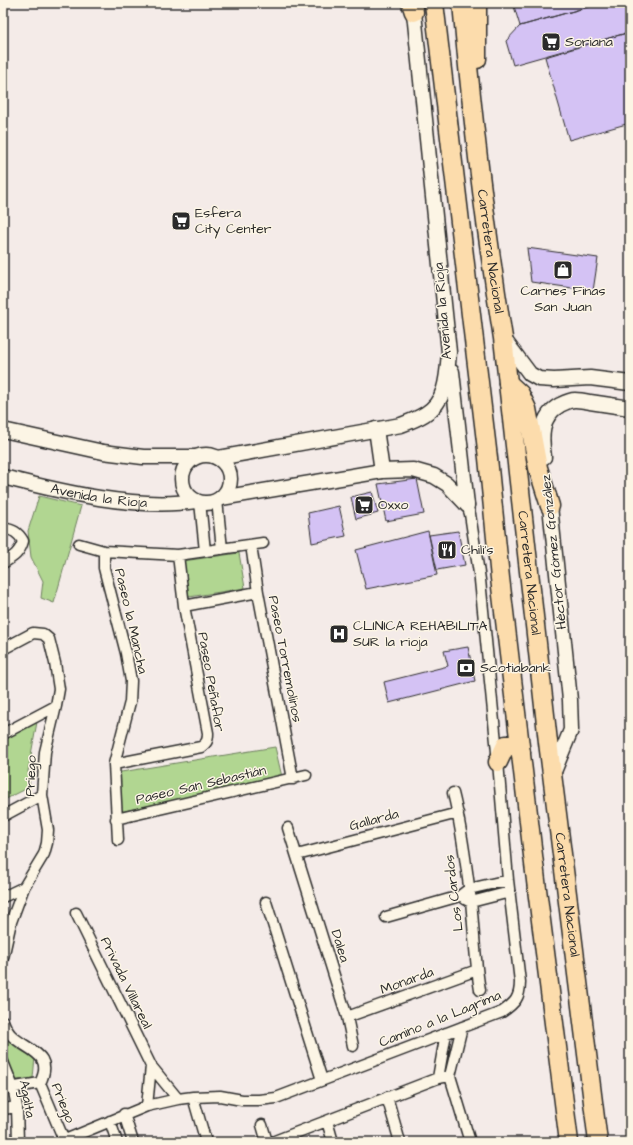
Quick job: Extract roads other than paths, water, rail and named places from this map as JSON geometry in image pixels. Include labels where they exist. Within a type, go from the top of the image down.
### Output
[{"type":"highway","name":"Carretera Nacional","points":[[434,3],[488,458],[500,578],[536,889],[569,1139]]},
{"type":"highway","name":"Carretera Nacional","points":[[462,3],[472,111],[490,253],[503,338],[596,1133]]},
{"type":"highway","points":[[472,111],[477,70],[477,3]]},
{"type":"highway","points":[[508,383],[520,394],[527,409],[538,468],[550,506]]},
{"type":"highway","points":[[498,762],[506,744],[514,745],[521,752]]},
{"type":"street","name":"Avenida la Rioja","points":[[218,458],[401,425],[425,414],[442,396],[446,384],[449,352],[412,6]]},
{"type":"street","points":[[503,338],[530,374],[539,379],[554,380],[590,378],[630,383]]},
{"type":"street","points":[[449,352],[467,505]]},
{"type":"street","name":"Héctor Gómez González","points":[[553,774],[571,730],[571,723],[570,700],[542,440],[545,422],[556,407],[575,400],[630,408]]},
{"type":"street","points":[[376,429],[382,471]]},
{"type":"street","points":[[3,430],[103,452],[143,457],[194,457],[210,455],[218,458],[228,469],[230,477],[226,492],[219,499],[222,549]]},
{"type":"street","points":[[194,457],[184,468],[182,483],[185,491],[190,497],[206,503],[219,499],[382,471],[413,470],[434,476],[446,484],[467,505]]},
{"type":"street","name":"Avenida la Rioja","points":[[3,477],[82,495],[133,502],[178,504],[198,501]]},
{"type":"street","points":[[198,501],[205,551]]},
{"type":"street","name":"Camino a la Lagrima","points":[[62,1141],[124,1114],[147,1106],[178,1099],[220,1096],[242,1100],[276,1098],[502,1012],[510,1007],[519,996],[520,982],[508,880],[480,580],[470,514],[467,505]]},
{"type":"street","points":[[3,528],[20,535],[23,541],[17,555],[3,563]]},
{"type":"street","points":[[79,544],[104,551],[178,555],[263,543]]},
{"type":"street","name":"Paseo Torremolinos","points":[[251,545],[258,592],[293,779]]},
{"type":"street","name":"Paseo la Mancha","points":[[104,551],[104,568],[126,653],[131,681],[130,702],[114,764],[118,840]]},
{"type":"street","name":"Paseo Peñaflor","points":[[114,764],[201,747],[208,739],[184,606],[178,555]]},
{"type":"street","points":[[184,606],[258,592]]},
{"type":"street","name":"Priego","points":[[3,649],[33,633],[43,634],[49,639],[59,689],[45,752],[42,795],[48,830],[47,843],[44,854],[24,887],[11,922],[3,958]]},
{"type":"street","points":[[3,734],[56,706]]},
{"type":"street","name":"Paseo San Sebastián","points":[[116,819],[306,775]]},
{"type":"street","name":"Los Cardos","points":[[453,793],[458,813],[471,902],[476,970],[480,990]]},
{"type":"street","points":[[3,816],[42,795]]},
{"type":"street","name":"Gallarda","points":[[297,855],[458,813]]},
{"type":"street","name":"Dalea","points":[[288,828],[347,1018],[353,1046]]},
{"type":"street","points":[[386,917],[460,896],[469,889],[508,880]]},
{"type":"street","points":[[3,897],[24,887]]},
{"type":"street","points":[[460,896],[471,902],[510,892]]},
{"type":"street","points":[[266,902],[322,1080]]},
{"type":"street","name":"Privada Villareal","points":[[76,913],[151,1066],[178,1099]]},
{"type":"street","name":"Monarda","points":[[347,1018],[476,970]]},
{"type":"street","name":"Priego","points":[[3,1021],[12,1035],[28,1046],[40,1057],[44,1068],[40,1083],[62,1141]]},
{"type":"street","points":[[462,1027],[450,1076],[470,1142]]},
{"type":"street","points":[[438,1078],[446,1033]]},
{"type":"street","name":"Agalta","points":[[3,1062],[8,1088],[17,1107],[18,1142]]},
{"type":"street","points":[[147,1106],[151,1066]]},
{"type":"street","points":[[272,1142],[438,1078],[450,1076]]},
{"type":"street","points":[[8,1088],[40,1083]]},
{"type":"street","points":[[193,1097],[206,1142]]},
{"type":"street","points":[[387,1097],[400,1142]]},
{"type":"street","points":[[3,1109],[17,1107]]},
{"type":"street","points":[[124,1114],[133,1142]]},
{"type":"street","points":[[110,1121],[117,1142]]},
{"type":"street","points":[[326,1121],[333,1142]]},
{"type":"street","points":[[262,1125],[268,1142]]},
{"type":"place","name":"Soriana","points":[[551,42]]},
{"type":"place","name":"Esfera City Center","points":[[181,221]]},
{"type":"place","name":"Carnes Finas San Juan","points":[[563,270]]},
{"type":"place","name":"Oxxo","points":[[364,505]]},
{"type":"place","name":"Chili's","points":[[447,550]]},
{"type":"place","name":"CLINICA REHABILITA SUR la rioja","points":[[339,634]]},
{"type":"place","name":"Scotiabank","points":[[466,668]]}]
